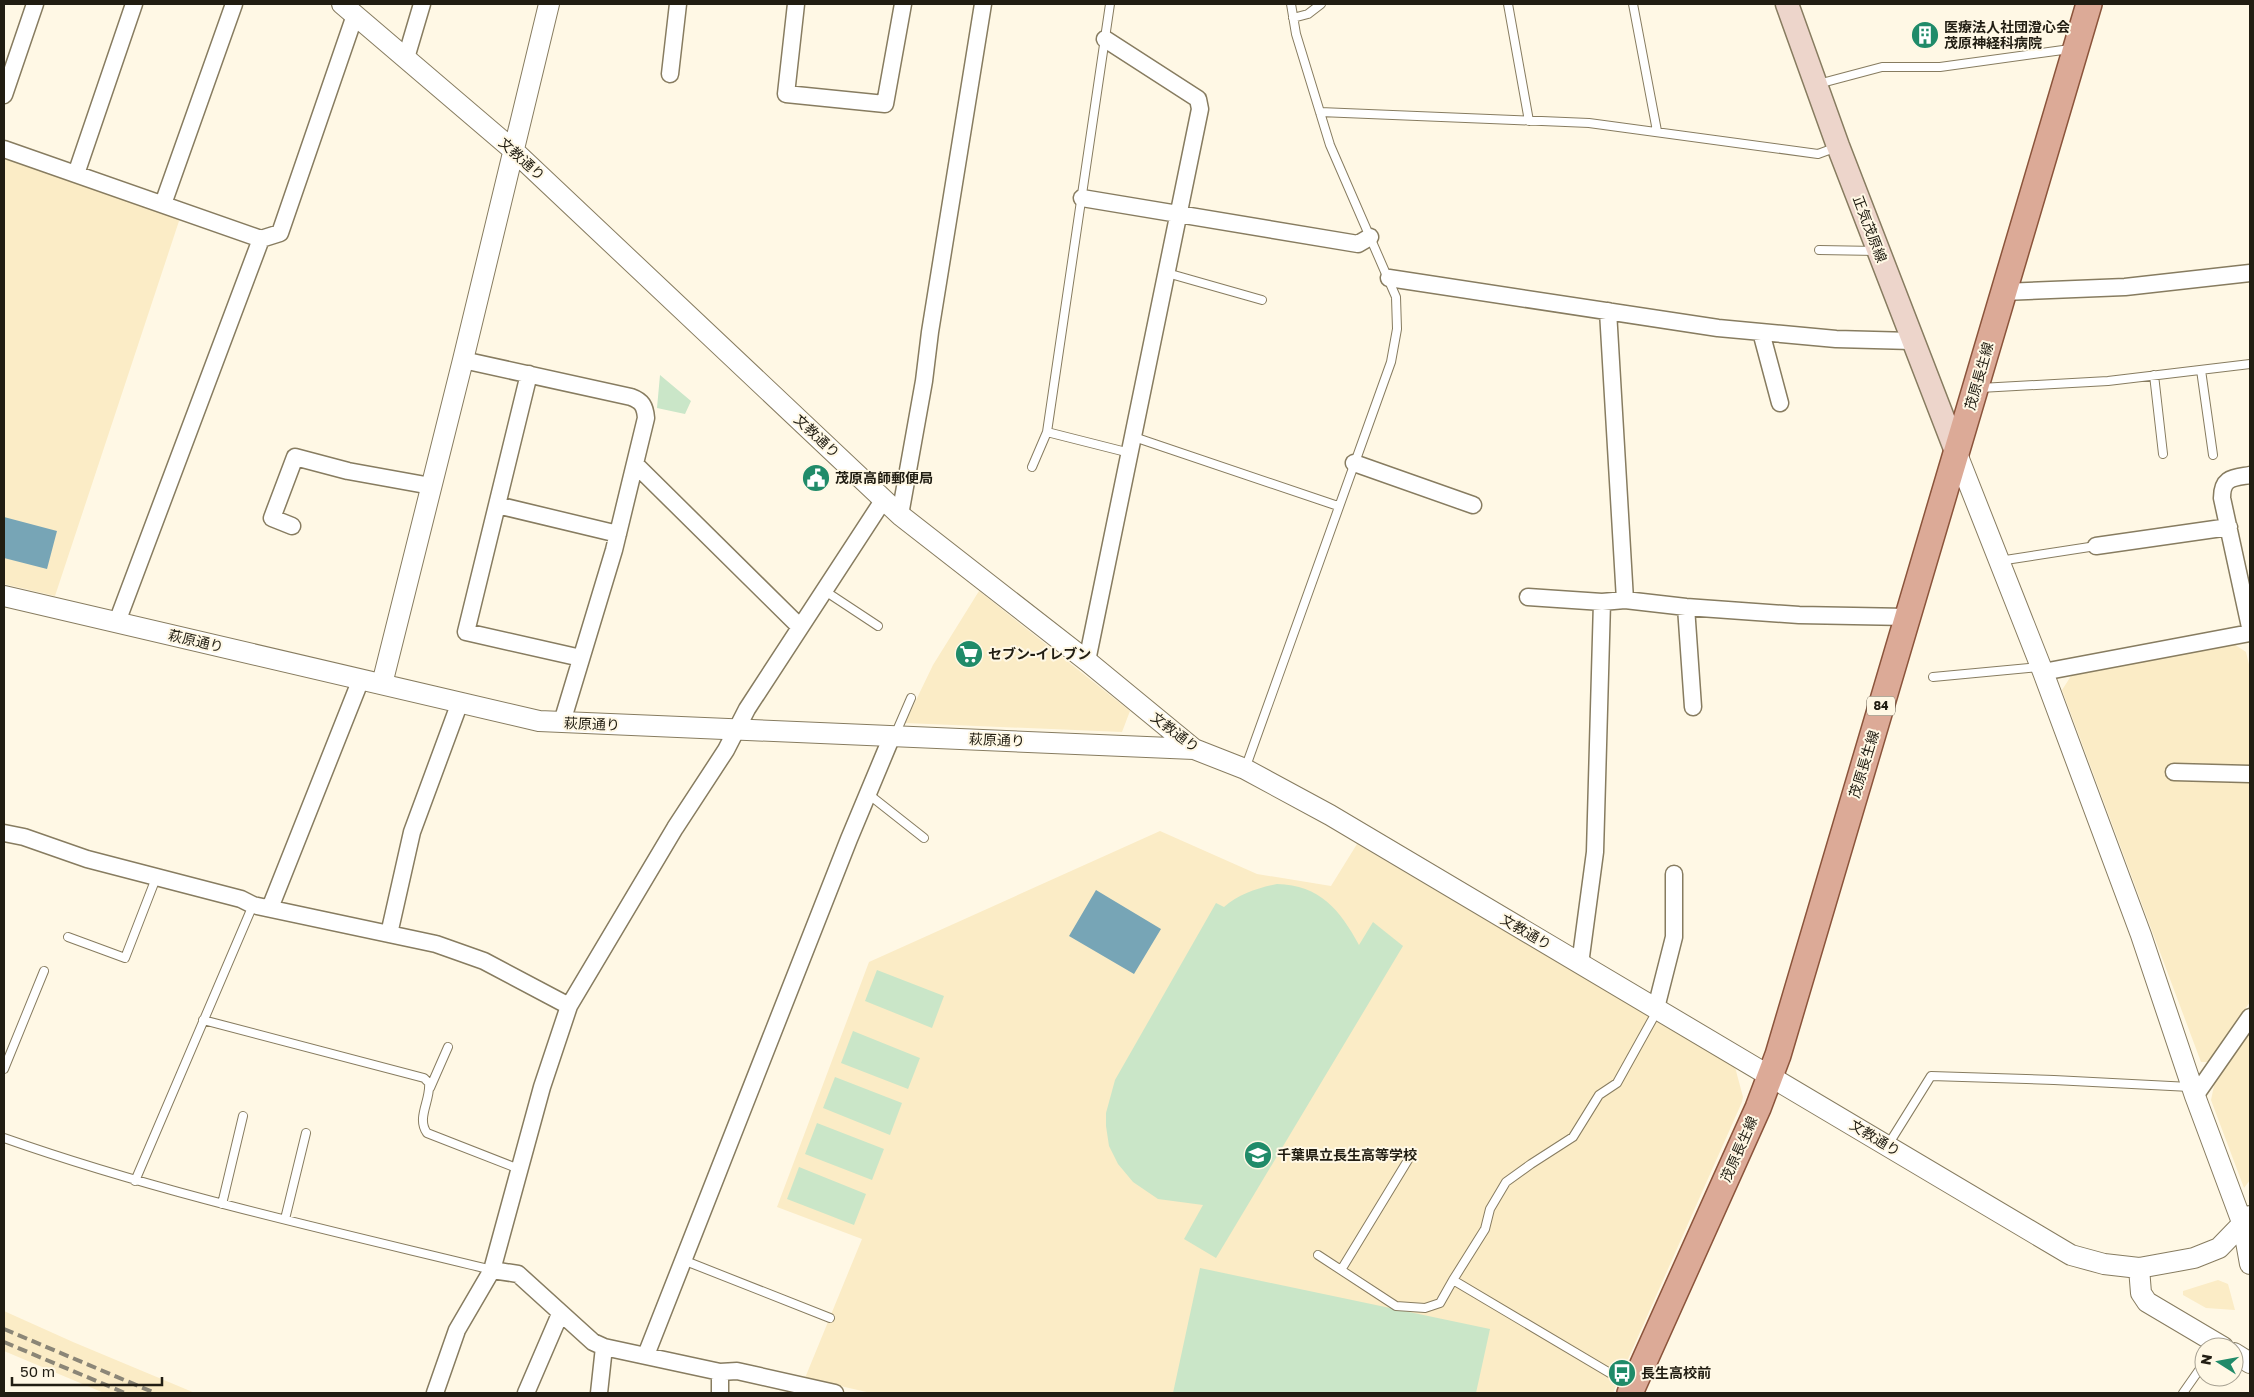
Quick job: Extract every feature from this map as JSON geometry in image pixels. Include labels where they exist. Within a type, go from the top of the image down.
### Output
[{"type":"main road","name":"正気茂原線","points":[[1787,4],[1838,146],[1957,454]]},
{"type":"main road","name":"茂原長生線","points":[[1632,1390],[1771,1075],[1957,454],[2089,4]]},
{"type":"street","points":[[4,95],[35,4]]},
{"type":"street","points":[[76,174],[134,4]]},
{"type":"street","points":[[163,204],[234,4]]},
{"type":"street","points":[[406,58],[422,4]]},
{"type":"street","points":[[382,684],[549,4]]},
{"type":"street","points":[[670,74],[678,4]]},
{"type":"street","points":[[796,4],[786,94],[886,104],[903,4]]},
{"type":"street","points":[[900,515],[924,381],[930,332],[983,4]]},
{"type":"street","points":[[4,149],[261,239],[280,233],[349,9]]},
{"type":"street","name":"文教通り","points":[[349,9],[514,150],[900,515],[1087,661],[1194,749],[1245,769],[1330,815],[1771,1075],[2071,1255],[2104,1264],[2139,1268],[2194,1258],[2219,1248],[2246,1220]]},
{"type":"street","points":[[1087,661],[1179,215],[1200,103],[1198,98],[1105,39]]},
{"type":"street","points":[[1082,198],[1358,244],[1370,237]]},
{"type":"street","points":[[117,622],[261,239]]},
{"type":"street","points":[[2003,292],[2125,287],[2250,273]]},
{"type":"street","points":[[1389,278],[1608,312],[1761,332],[1836,340],[1912,341]]},
{"type":"street","points":[[1608,312],[1625,600]]},
{"type":"street","points":[[1761,332],[1780,403]]},
{"type":"street","points":[[463,360],[631,397],[641,401],[645,409],[646,418],[636,465],[618,534],[562,722]]},
{"type":"street","points":[[529,374],[466,632],[581,658]]},
{"type":"street","points":[[1957,454],[2141,935],[2194,1091],[2246,1220],[2250,1264]]},
{"type":"street","points":[[292,526],[272,518],[295,456],[348,471],[431,486]]},
{"type":"street","points":[[1354,463],[1473,505]]},
{"type":"street","points":[[636,465],[800,627]]},
{"type":"street","points":[[2250,475],[2231,478],[2226,481],[2222,489],[2250,626]]},
{"type":"street","points":[[435,1393],[457,1330],[492,1270],[542,1087],[570,1006],[675,828],[726,750],[735,730],[884,499]]},
{"type":"street","points":[[497,505],[618,534]]},
{"type":"street","points":[[2096,546],[2229,527]]},
{"type":"street","name":"萩原通り","points":[[4,596],[539,721],[1194,749]]},
{"type":"street","points":[[1528,597],[1602,602],[1625,600],[1686,607],[1799,615],[1908,617]]},
{"type":"street","points":[[1580,964],[1596,852],[1602,602]]},
{"type":"street","points":[[1686,607],[1693,707]]},
{"type":"street","points":[[2041,670],[2250,632]]},
{"type":"street","points":[[270,908],[360,679]]},
{"type":"street","points":[[389,934],[412,832],[460,702]]},
{"type":"street","points":[[646,1355],[867,793],[893,736]]},
{"type":"street","points":[[2174,772],[2250,774]]},
{"type":"street","points":[[4,833],[24,837],[87,859],[241,900],[252,905],[436,944],[484,961],[570,1006]]},
{"type":"street","points":[[1657,1009],[1674,937],[1674,874]]},
{"type":"street","points":[[2194,1091],[2250,1017]]},
{"type":"street","points":[[2139,1268],[2141,1293],[2147,1302],[2204,1337]]},
{"type":"street","points":[[492,1270],[518,1274],[560,1314],[593,1342],[604,1347],[720,1372],[737,1371],[835,1393]]},
{"type":"street","points":[[526,1393],[560,1314]]},
{"type":"street","points":[[599,1393],[604,1347]]},
{"type":"street","points":[[720,1372],[720,1393]]},
{"type":"lane","points":[[1032,467],[1046,432],[1110,4]]},
{"type":"lane","points":[[1245,769],[1395,346],[1398,314],[1396,297],[1389,278],[1339,166],[1320,112],[1303,60],[1291,4]]},
{"type":"lane","points":[[1293,18],[1308,14],[1322,4]]},
{"type":"lane","points":[[1508,4],[1529,121]]},
{"type":"lane","points":[[1633,4],[1657,131]]},
{"type":"lane","points":[[1816,84],[1882,67],[1940,67],[2076,49]]},
{"type":"lane","points":[[1320,112],[1589,123],[1818,154],[1838,146]]},
{"type":"lane","points":[[1818,250],[1878,251]]},
{"type":"lane","points":[[1167,273],[1262,300]]},
{"type":"lane","points":[[1975,388],[2108,381],[2250,364]]},
{"type":"lane","points":[[2201,370],[2213,455]]},
{"type":"lane","points":[[2154,375],[2163,454]]},
{"type":"lane","points":[[1046,432],[1130,453]]},
{"type":"lane","points":[[1134,437],[1338,506]]},
{"type":"lane","points":[[1998,561],[2096,546]]},
{"type":"lane","points":[[825,591],[878,626]]},
{"type":"lane","points":[[1933,677],[2041,670]]},
{"type":"lane","points":[[893,736],[912,698]]},
{"type":"lane","points":[[867,793],[924,838]]},
{"type":"lane","points":[[68,937],[125,958],[156,878]]},
{"type":"lane","points":[[135,1181],[252,905]]},
{"type":"lane","points":[[4,1069],[44,971]]},
{"type":"lane","points":[[1318,1255],[1396,1306],[1425,1308],[1440,1303],[1486,1229],[1490,1209],[1506,1182],[1573,1137],[1600,1095],[1617,1083],[1657,1009]]},
{"type":"lane","points":[[203,1020],[424,1078],[429,1083],[430,1090]]},
{"type":"lane","points":[[448,1047],[430,1090],[422,1121],[427,1133],[519,1169]]},
{"type":"lane","points":[[1888,1145],[1931,1076],[2054,1080],[2194,1091]]},
{"type":"lane","points":[[222,1204],[243,1116]]},
{"type":"lane","points":[[285,1219],[306,1132]]},
{"type":"lane","points":[[4,1138],[135,1181],[492,1270]]},
{"type":"lane","points":[[1341,1270],[1408,1160]]},
{"type":"lane","points":[[683,1260],[830,1318]]},
{"type":"lane","points":[[1453,1280],[1632,1390]]},
{"type":"lane","points":[[2184,1393],[2194,1378]]},
{"type":"shaded area","points":[[4,157],[180,218],[55,596],[4,584]]},
{"type":"shaded area","points":[[979,591],[1130,711],[1122,732],[905,723],[933,665]]},
{"type":"shaded area","points":[[2234,644],[2246,652],[2250,669],[2250,765],[2172,763],[2176,780],[2250,783],[2250,1002],[2208,1062],[2201,1062],[2062,690],[2071,676]]},
{"type":"shaded area","name":"千葉県立長生高等学校","points":[[1160,831],[1257,874],[1331,886],[1357,844],[1735,1067],[1743,1097],[1742,1102],[1613,1393],[871,1393],[805,1378],[862,1239],[777,1207],[869,962]]},
{"type":"shaded area","points":[[2250,1032],[2250,1180],[2244,1188],[2211,1100],[2215,1081]]},
{"type":"shaded area","points":[[2218,1280],[2228,1284],[2235,1310],[2206,1308],[2183,1295],[2183,1291]]},
{"type":"shaded area","points":[[4,1311],[195,1393],[104,1393],[4,1351]]},
{"type":"green space","points":[[660,375],[691,401],[685,414],[657,408]]},
{"type":"green space","points":[[1277,884],[1292,885],[1305,889],[1327,902],[1344,921],[1359,945],[1373,922],[1403,946],[1216,1258],[1184,1239],[1203,1205],[1158,1199],[1133,1182],[1118,1164],[1109,1146],[1106,1113],[1115,1080],[1216,903],[1224,907],[1236,898],[1249,892]]},
{"type":"green space","points":[[877,970],[944,996],[932,1028],[865,1001]]},
{"type":"green space","points":[[853,1031],[920,1058],[908,1089],[841,1063]]},
{"type":"green space","points":[[835,1077],[902,1103],[890,1135],[823,1108]]},
{"type":"green space","points":[[817,1123],[884,1149],[872,1180],[805,1154]]},
{"type":"green space","points":[[799,1167],[866,1194],[854,1225],[787,1199]]},
{"type":"green space","points":[[1200,1268],[1490,1329],[1476,1393],[1173,1393]]},
{"type":"water","points":[[4,517],[57,531],[47,569],[4,558]]},
{"type":"water","points":[[1096,890],[1161,929],[1134,974],[1069,936]]},
{"type":"railway","points":[[4,1329],[155,1393]]},
{"type":"railway","points":[[4,1342],[125,1393]]},
{"type":"place","name":"医療法人社団澄心会 茂原神経科病院","points":[[1925,35]]},
{"type":"place","name":"茂原高師郵便局","points":[[816,478]]},
{"type":"place","name":"セブン-イレブン","points":[[969,654]]},
{"type":"place","name":"千葉県立長生高等学校","points":[[1258,1155]]},
{"type":"place","name":"長生高校前","points":[[1622,1373]]}]
